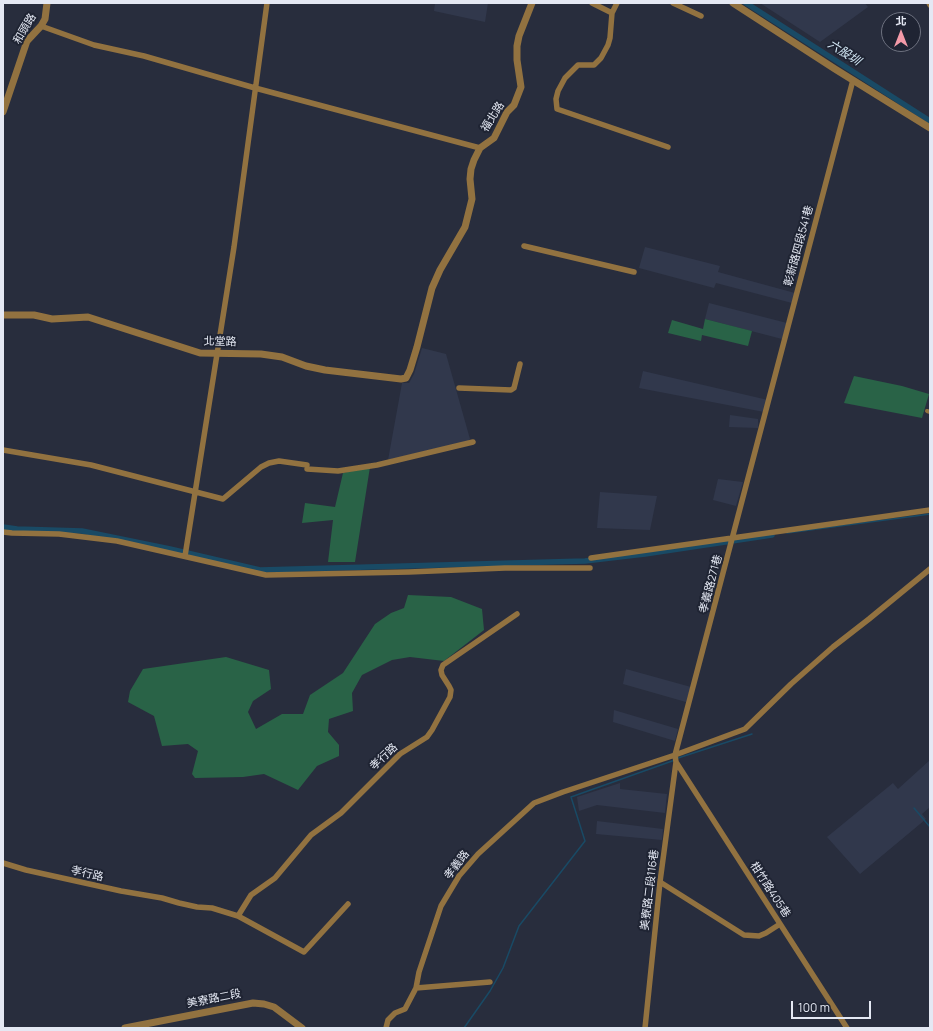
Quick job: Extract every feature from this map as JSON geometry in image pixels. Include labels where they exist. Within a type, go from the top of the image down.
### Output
[{"type":"street","name":"和頭路","points":[[3,112],[28,41],[45,19],[47,3]]},
{"type":"street","points":[[185,556],[234,247],[267,3]]},
{"type":"street","name":"福北路","points":[[417,347],[432,288],[440,270],[465,227],[472,199],[470,179],[474,160],[480,148],[494,138],[507,112],[514,105],[521,87],[517,60],[518,36],[532,3]]},
{"type":"street","points":[[592,3],[612,13]]},
{"type":"street","points":[[617,3],[612,13],[608,46],[601,58],[594,65],[578,65],[565,78],[558,91],[556,99],[557,109],[668,146]]},
{"type":"street","points":[[674,3],[701,16]]},
{"type":"street","points":[[733,3],[930,128]]},
{"type":"street","points":[[41,26],[94,45],[144,56],[255,88],[480,148]]},
{"type":"street","name":"彰新路四段541巷","points":[[764,417],[853,80]]},
{"type":"street","points":[[524,246],[634,272]]},
{"type":"street","name":"北堂路","points":[[3,315],[34,315],[52,319],[88,317],[200,353],[261,354],[282,357],[306,366],[325,370],[401,379],[406,378],[417,347]]},
{"type":"street","points":[[459,388],[511,390],[514,388],[520,364]]},
{"type":"street","name":"孝義路271巷","points":[[675,755],[764,417]]},
{"type":"street","points":[[3,450],[91,465],[222,499],[261,466],[279,460],[307,467],[338,472],[377,465],[473,442]]},
{"type":"street","points":[[591,558],[930,510]]},
{"type":"street","points":[[3,532],[59,534],[117,541],[266,575],[505,568],[590,568]]},
{"type":"street","name":"孝義路","points":[[386,1028],[388,1020],[395,1013],[405,1009],[416,988],[419,972],[441,906],[459,876],[478,854],[534,803],[675,755],[745,729],[833,646],[930,569]]},
{"type":"street","name":"孝行路","points":[[238,916],[251,895],[275,878],[311,836],[341,813],[400,754],[427,737],[450,697],[451,690],[442,675],[441,670],[443,666],[517,614]]},
{"type":"street","name":"美寮路二段116巷","points":[[644,1028],[660,882],[676,762],[675,755]]},
{"type":"street","name":"柑竹路405巷","points":[[676,762],[847,1028]]},
{"type":"street","name":"孝行路","points":[[3,863],[26,870],[121,891],[162,898],[180,904],[212,908],[238,916],[304,952],[348,904]]},
{"type":"street","points":[[660,882],[744,935],[759,936],[766,934],[780,924]]},
{"type":"street","points":[[416,988],[490,982]]},
{"type":"street","name":"美寮路二段","points":[[125,1028],[259,1003],[274,1007],[302,1028]]},
{"type":"shaded area","points":[[435,3],[488,3],[485,22],[434,11]]},
{"type":"shaded area","points":[[760,3],[865,3],[868,7],[820,42]]},
{"type":"shaded area","points":[[645,247],[720,266],[718,272],[795,293],[792,303],[716,283],[714,288],[639,268]]},
{"type":"shaded area","points":[[709,303],[787,323],[782,339],[705,319]]},
{"type":"shaded area","points":[[422,348],[446,354],[470,439],[468,441],[388,460],[402,383],[409,383],[414,374]]},
{"type":"shaded area","points":[[643,371],[768,400],[764,412],[639,388]]},
{"type":"shaded area","points":[[730,415],[758,419],[758,428],[729,427]]},
{"type":"shaded area","points":[[718,479],[743,482],[736,506],[713,500]]},
{"type":"shaded area","points":[[600,492],[657,496],[650,530],[597,528]]},
{"type":"shaded area","points":[[626,669],[691,687],[686,702],[623,684]]},
{"type":"shaded area","points":[[614,710],[678,729],[675,741],[613,722]]},
{"type":"shaded area","points":[[930,760],[930,807],[922,814],[926,819],[860,874],[827,837],[893,783],[898,789]]},
{"type":"shaded area","points":[[620,783],[620,789],[667,794],[665,813],[597,805],[579,811],[577,797]]},
{"type":"shaded area","points":[[597,821],[663,829],[662,840],[596,834]]},
{"type":"green space","points":[[705,319],[752,331],[748,346],[702,335],[701,341],[668,333],[672,320],[703,329]]},
{"type":"green space","points":[[854,376],[902,386],[929,394],[922,418],[844,403]]},
{"type":"green space","points":[[370,467],[355,562],[328,562],[333,520],[302,523],[305,503],[335,507],[343,473]]},
{"type":"green space","points":[[408,595],[451,597],[482,609],[484,630],[444,661],[410,657],[392,660],[362,675],[352,693],[353,711],[329,719],[328,732],[339,745],[339,756],[317,766],[298,790],[264,774],[243,777],[195,778],[192,774],[198,751],[188,744],[162,746],[154,716],[128,702],[130,691],[143,669],[226,657],[269,670],[271,689],[253,701],[248,712],[256,729],[282,714],[303,714],[310,695],[343,673],[375,624],[391,613],[404,608]]},
{"type":"waterway","name":"六股圳","points":[[746,3],[930,121]]},
{"type":"waterway","points":[[787,533],[930,514]]},
{"type":"waterway","points":[[3,527],[17,529],[82,531],[170,549],[260,570],[585,561],[645,554],[772,535]]},
{"type":"waterway","points":[[678,758],[752,734]]},
{"type":"waterway","points":[[464,1028],[490,991],[503,968],[519,926],[585,841],[571,797],[675,760]]},
{"type":"waterway","points":[[914,808],[930,827]]}]
